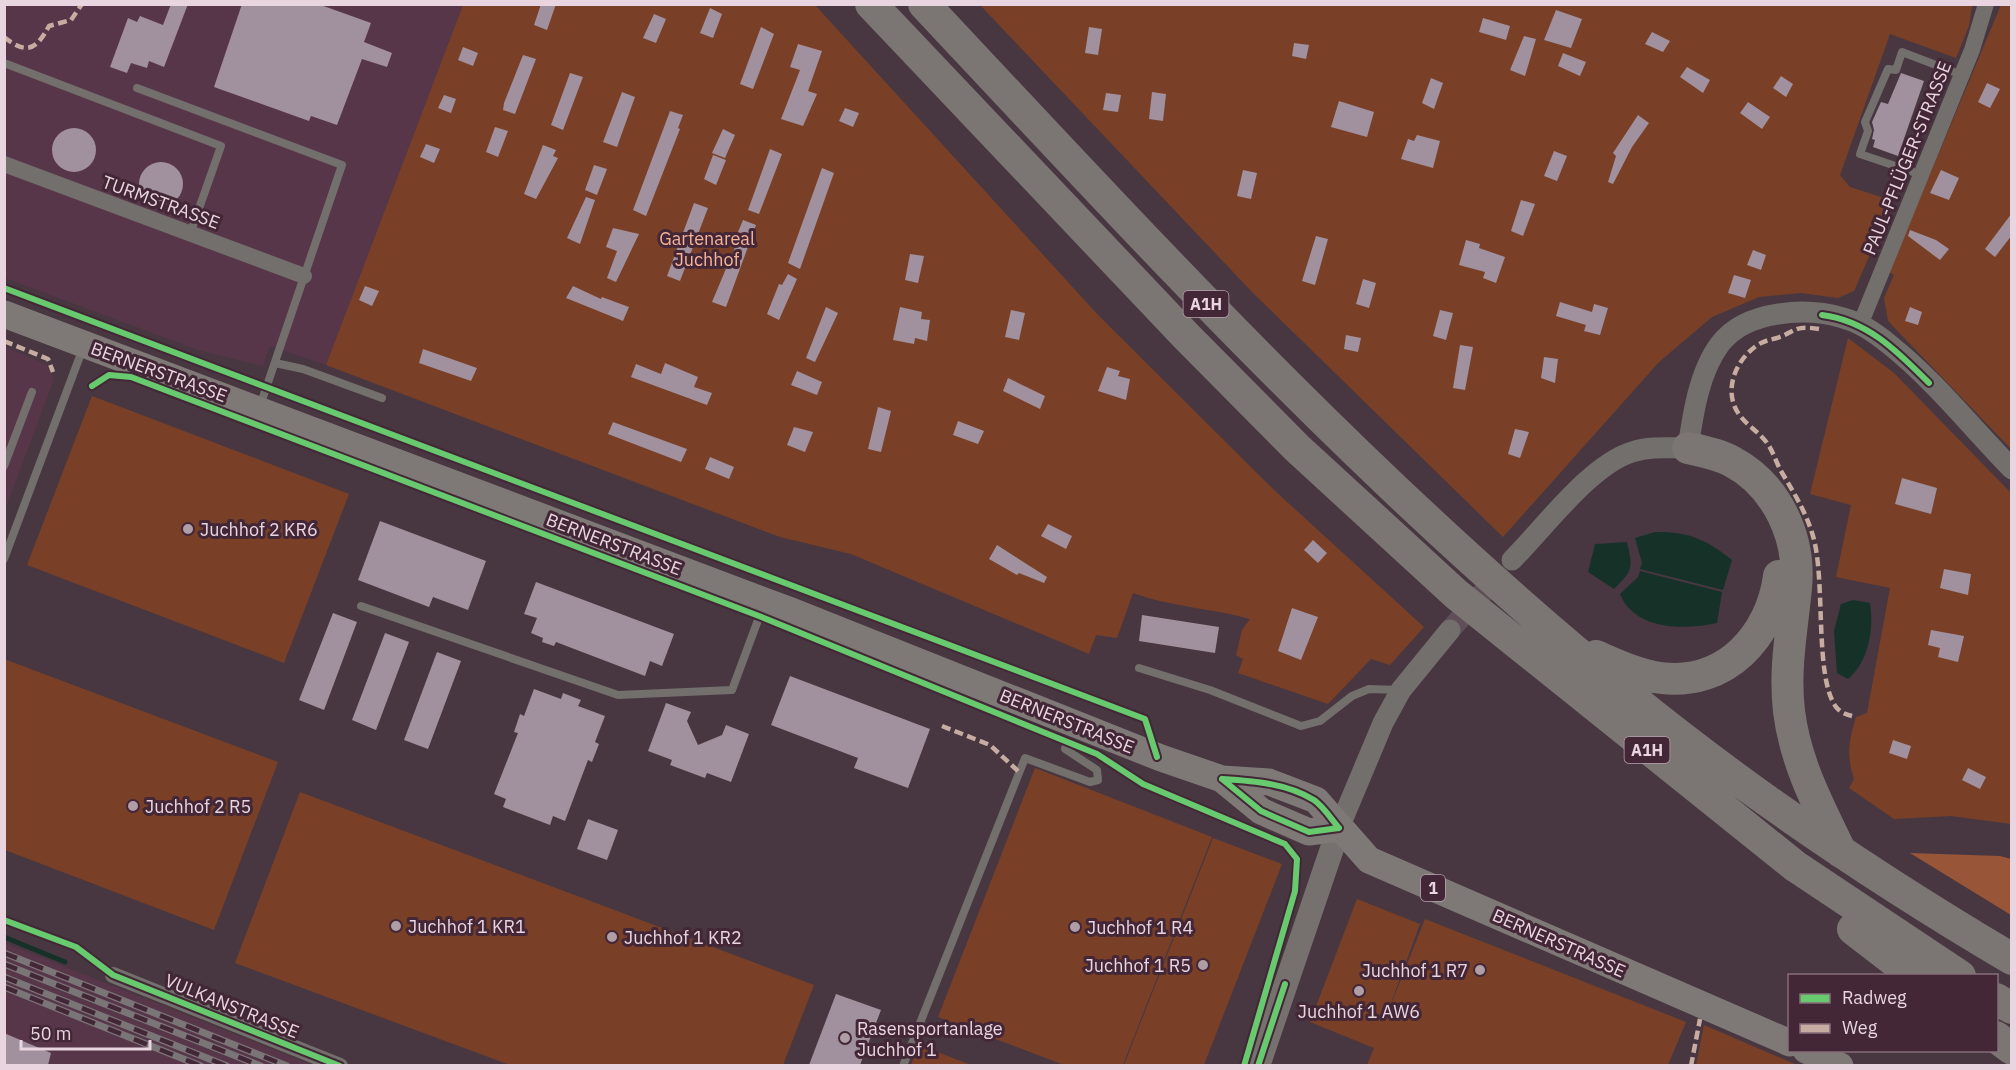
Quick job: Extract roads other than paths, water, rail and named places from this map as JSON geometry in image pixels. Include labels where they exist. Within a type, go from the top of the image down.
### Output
[{"type":"highway","name":"A1H","points":[[871,4],[1186,336],[1297,448],[1501,632],[1520,661],[1785,869]]},
{"type":"highway","name":"A1H","points":[[924,4],[1212,310],[1324,423],[1476,565],[1685,740],[1782,813],[2012,959]]},
{"type":"highway","points":[[1571,646],[1642,674],[1663,678],[1686,678],[1705,674],[1733,659],[1751,644],[1767,621],[1777,597],[1780,572],[1772,531],[1749,496],[1688,448]]},
{"type":"highway","points":[[1688,448],[1720,456],[1741,467],[1766,490],[1785,518],[1793,541],[1796,568],[1786,657],[1793,739],[1814,794],[1842,853]]},
{"type":"highway","points":[[1785,869],[1913,974]]},
{"type":"highway","points":[[1785,869],[1958,974]]},
{"type":"highway","points":[[1998,1000],[2012,1008]]},
{"type":"highway","points":[[1998,1038],[2012,1049]]},
{"type":"main road","name":"BERNERSTRASSE","points":[[4,314],[765,601],[1161,758],[1221,779],[1267,814],[1309,832],[1339,828],[1369,860],[1788,1042]]},
{"type":"main road","points":[[1258,1065],[1339,828]]},
{"type":"main road","points":[[1811,1052],[1840,1065]]},
{"type":"street","name":"PAUL-PFLÜGER-STRASSE","points":[[1860,325],[1919,174],[1962,75],[1978,34],[1986,4]]},
{"type":"street","name":"TURMSTRASSE","points":[[4,164],[304,276]]},
{"type":"street","points":[[1512,560],[1588,480],[1607,464],[1640,450],[1688,448],[1693,415],[1708,367],[1721,344],[1734,332],[1763,318],[1786,313],[1843,318],[1860,325],[1890,345],[2012,469]]},
{"type":"street","points":[[1339,828],[1383,723],[1401,690],[1450,630]]},
{"type":"street","name":"VULKANSTRASSE","points":[[113,975],[340,1065]]},
{"type":"lane","points":[[1919,174],[1860,154],[1868,131],[1865,122],[1888,69],[1896,70],[1902,52],[1962,75]]},
{"type":"lane","points":[[4,63],[221,146],[190,234]]},
{"type":"lane","points":[[137,88],[342,165],[259,409]]},
{"type":"lane","points":[[5,554],[84,344]]},
{"type":"lane","points":[[275,363],[303,369],[382,398]]},
{"type":"lane","points":[[4,466],[32,392]]},
{"type":"lane","points":[[361,606],[618,695],[732,690],[765,601]]},
{"type":"lane","points":[[1139,668],[1210,690],[1301,726],[1320,722],[1352,696],[1369,689],[1401,690]]},
{"type":"lane","points":[[903,1065],[1025,758],[1090,782],[1098,780],[1097,770],[1065,749],[1067,741]]},
{"type":"waterway","points":[[4,937],[65,962]]},
{"type":"tunnel","points":[[1450,630],[1501,572]]},
{"type":"railway","points":[[4,953],[287,1066]]},
{"type":"railway","points":[[4,964],[261,1066]]},
{"type":"railway","points":[[4,977],[227,1066]]},
{"type":"railway","points":[[4,987],[201,1066]]},
{"type":"place","name":"Juchhof 2 KR6","points":[[188,529]]},
{"type":"place","name":"Juchhof 2 R5","points":[[133,806]]},
{"type":"place","name":"Juchhof 1 KR1","points":[[396,926]]},
{"type":"place","name":"Juchhof 1 R4","points":[[1075,927]]},
{"type":"place","name":"Juchhof 1 KR2","points":[[612,937]]},
{"type":"place","name":"Juchhof 1 R5","points":[[1203,965]]},
{"type":"place","name":"Juchhof 1 R7","points":[[1480,970]]},
{"type":"place","name":"Juchhof 1 AW6","points":[[1359,991]]},
{"type":"place","name":"Rasensportanlage Juchhof 1","points":[[845,1038]]},
{"type":"park label","name":"Gartenareal Juchhof","points":[[707,248]]}]
